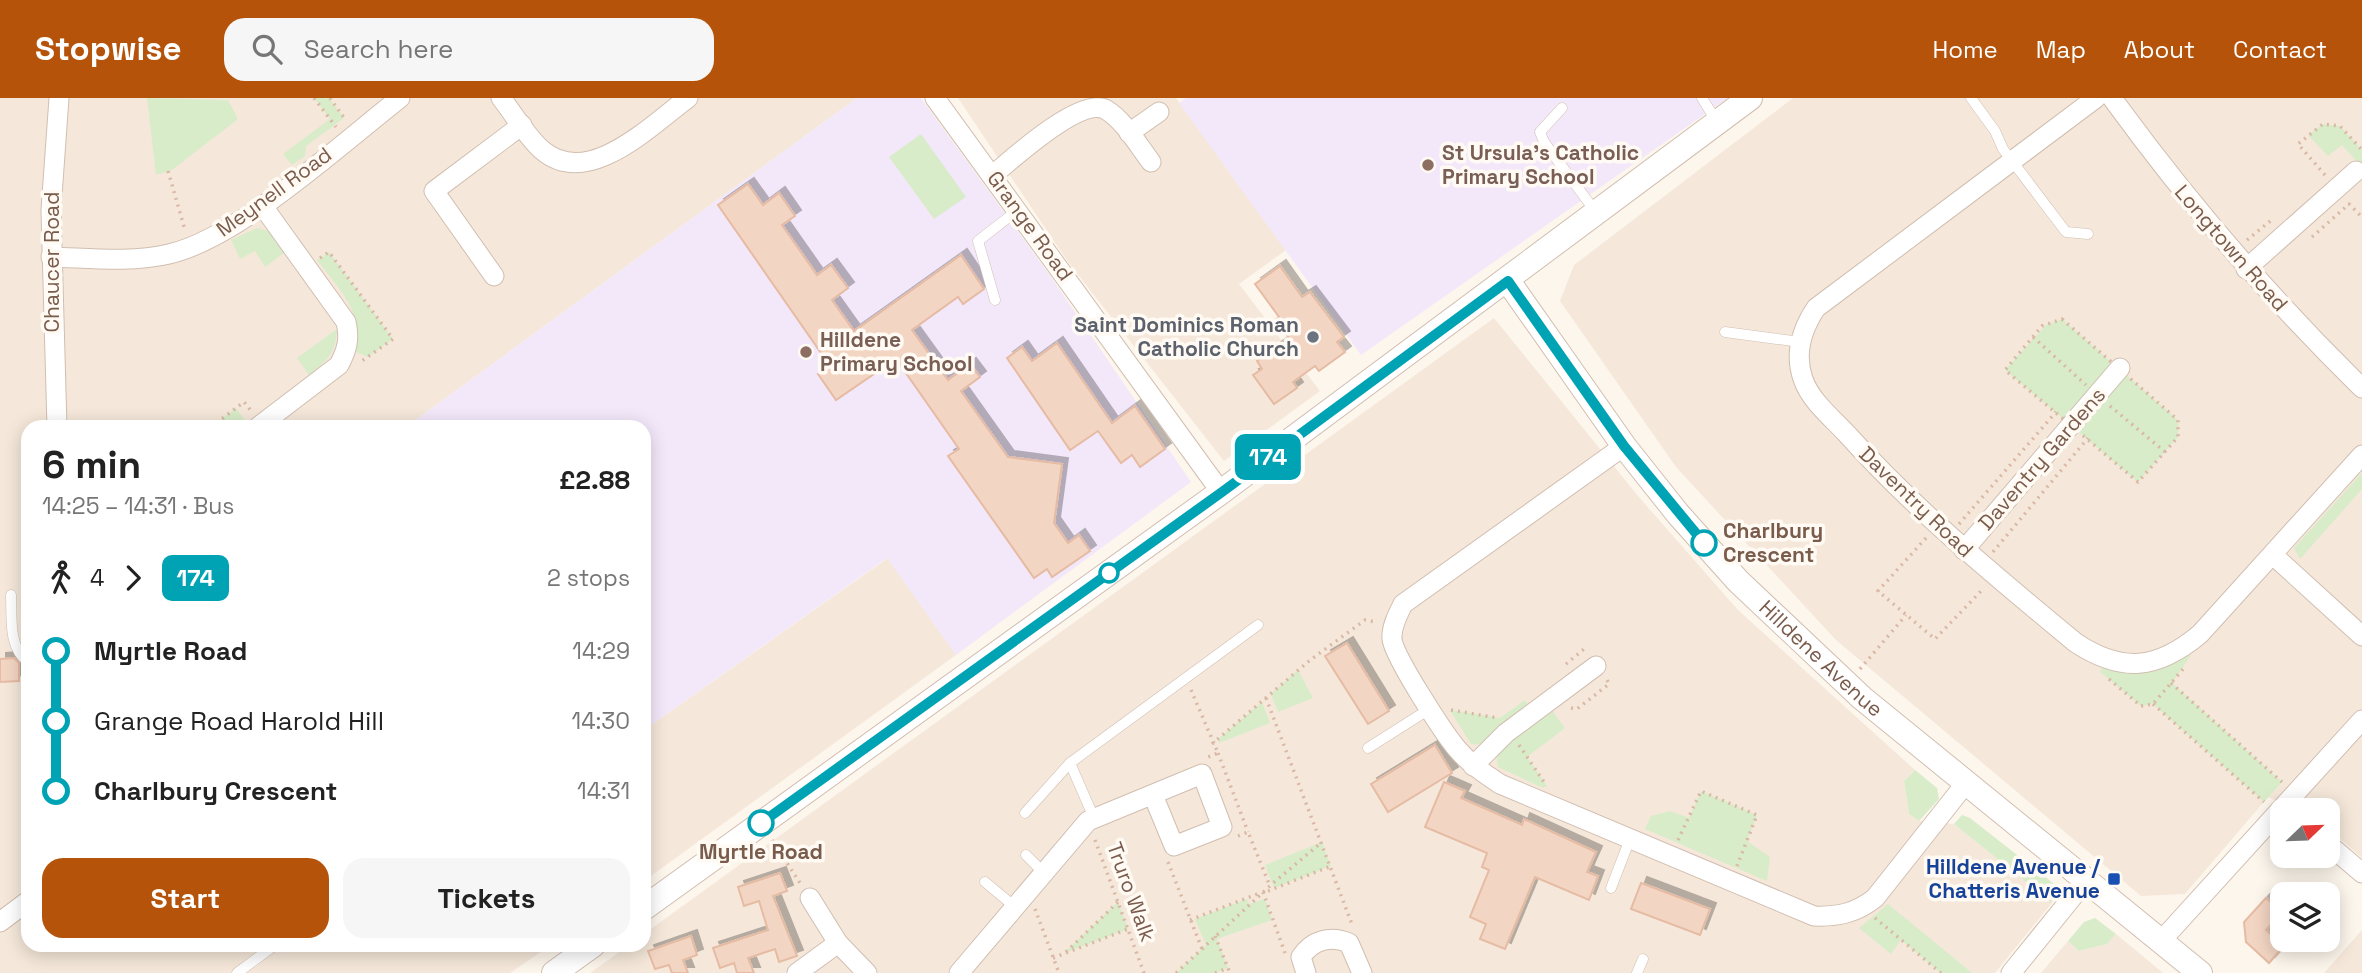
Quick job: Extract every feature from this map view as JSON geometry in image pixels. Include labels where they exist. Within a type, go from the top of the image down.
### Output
[{"type":"street","name":"Chaucer Road","points":[[57,420],[51,257],[52,162],[59,98]]},
{"type":"street","name":"Meynell Road","points":[[51,257],[152,257],[190,247],[215,236],[262,205],[400,98]]},
{"type":"street","points":[[501,98],[541,150],[564,161],[585,164],[604,158],[688,98]]},
{"type":"street","name":"Grange Road","points":[[935,98],[1222,492]]},
{"type":"street","points":[[651,903],[1222,492],[1750,98]]},
{"type":"street","points":[[1800,342],[1805,324],[1816,308],[2013,163],[2096,98]]},
{"type":"street","name":"Longtown Road","points":[[2112,98],[2163,169],[2232,253],[2362,387]]},
{"type":"street","points":[[993,175],[1066,116],[1086,107],[1103,107],[1129,133],[1151,162]]},
{"type":"street","points":[[1129,133],[1158,112]]},
{"type":"street","points":[[494,276],[434,191],[522,125]]},
{"type":"street","points":[[2246,269],[2356,171]]},
{"type":"street","points":[[262,205],[346,322],[349,333],[345,354],[339,365],[268,420]]},
{"type":"street","name":"Hilldene Avenue","points":[[1508,281],[1624,446],[1678,514],[1738,582],[1846,685],[2200,973]]},
{"type":"street","name":"Daventry Road","points":[[1800,342],[1800,365],[1811,394],[1870,460],[1964,550],[2076,643],[2094,654],[2131,664],[2153,662],[2179,652],[2200,634],[2362,455]]},
{"type":"street","name":"Daventry Gardens","points":[[1964,550],[2120,368]]},
{"type":"street","points":[[1624,446],[1404,604],[1394,625],[1392,640],[1400,659],[1457,749],[1473,766],[1500,784],[1630,839],[1814,916],[1830,917],[1863,908],[1875,898],[1966,783]]},
{"type":"street","points":[[2273,555],[2362,636]]},
{"type":"street","points":[[1473,766],[1506,733],[1597,666]]},
{"type":"street","points":[[2292,798],[2362,720]]},
{"type":"street","points":[[959,973],[1091,819],[1202,774],[1222,827],[1174,846],[1153,795]]},
{"type":"street","points":[[2161,941],[2270,822]]},
{"type":"street","points":[[2340,854],[2362,873]]},
{"type":"street","points":[[2011,973],[2087,879]]},
{"type":"street","points":[[810,898],[838,943],[867,973]]},
{"type":"street","points":[[0,922],[21,906]]},
{"type":"street","points":[[1303,965],[1315,943],[1336,937],[1349,943],[1362,973]]},
{"type":"street","points":[[797,973],[838,943]]},
{"type":"street","points":[[554,973],[583,952]]},
{"type":"lane","points":[[1702,98],[1717,122]]},
{"type":"lane","points":[[1971,98],[2013,163],[2066,232],[2088,234]]},
{"type":"lane","points":[[1562,108],[1540,132],[1544,142],[1596,211]]},
{"type":"lane","points":[[995,300],[978,242],[1019,210]]},
{"type":"lane","points":[[1725,332],[1800,342]]},
{"type":"lane","points":[[11,595],[14,643],[21,655]]},
{"type":"lane","points":[[1025,813],[1070,764],[1258,625]]},
{"type":"lane","points":[[1368,748],[1431,708]]},
{"type":"lane","points":[[1070,764],[1091,819]]},
{"type":"lane","points":[[1611,888],[1630,839]]},
{"type":"lane","points":[[1026,855],[1044,872]]},
{"type":"lane","points":[[985,882],[1015,907]]},
{"type":"lane","points":[[237,973],[266,952]]},
{"type":"lane","points":[[1637,973],[1643,958]]},
{"type":"path","points":[[314,98],[350,136]]},
{"type":"path","points":[[330,98],[350,136]]},
{"type":"path","points":[[2314,183],[2325,175],[2298,144],[2323,124],[2340,126],[2362,150]]},
{"type":"path","points":[[169,171],[190,247]]},
{"type":"path","points":[[2309,239],[2349,204],[2362,217]]},
{"type":"path","points":[[2232,253],[2284,209]]},
{"type":"path","points":[[220,420],[244,402],[256,420]]},
{"type":"path","points":[[2056,412],[1943,531],[1878,590],[1935,639],[2088,438]]},
{"type":"path","points":[[1846,685],[1906,615]]},
{"type":"path","points":[[1212,744],[1309,661],[1365,620],[1394,625]]},
{"type":"path","points":[[1186,678],[1270,886]]},
{"type":"path","points":[[2171,683],[2278,798]]},
{"type":"path","points":[[1266,698],[1354,926],[1349,943]]},
{"type":"path","points":[[2153,704],[2275,798]]},
{"type":"path","points":[[1202,774],[1200,760],[1218,753]]},
{"type":"path","points":[[1671,856],[1701,791],[1757,815],[1731,881]]},
{"type":"path","name":"Truro Walk","points":[[1091,819],[1144,973]]},
{"type":"path","points":[[761,823],[810,898]]},
{"type":"path","points":[[1222,827],[1230,839],[1248,832]]},
{"type":"path","points":[[1177,973],[1263,892],[1322,842]]},
{"type":"path","points":[[1174,846],[1165,855],[1202,949]]},
{"type":"path","points":[[1191,920],[1331,866]]},
{"type":"path","points":[[1028,891],[1059,973]]},
{"type":"path","points":[[1263,892],[1287,958],[1303,965]]},
{"type":"path","points":[[1064,953],[1118,902]]},
{"type":"path","points":[[1863,908],[1941,973]]},
{"type":"path","points":[[1053,958],[1128,929]]},
{"type":"path","points":[[1214,973],[1229,970],[1215,936]]},
{"type":"shaded area","points":[[0,98],[857,98],[416,420],[21,420],[21,952],[541,952],[510,973],[0,973]]},
{"type":"shaded area","name":"Hilldene Primary School","points":[[857,98],[921,98],[1051,277],[1191,482],[956,655],[887,558],[651,725],[651,420],[416,420]]},
{"type":"shaded area","points":[[958,98],[1176,98],[1286,250],[1239,284],[1320,391],[1224,461],[1068,262]]},
{"type":"shaded area","name":"St Ursula's Catholic Primary School","points":[[1186,98],[1728,98],[1361,355],[1179,103]]},
{"type":"shaded area","points":[[1793,98],[2362,98],[2362,858],[2340,839],[2340,798],[2268,797],[2185,894],[2141,896],[1836,640],[1676,467],[1560,301],[1574,265]]},
{"type":"shaded area","points":[[1494,318],[1638,496],[1738,610],[1915,770],[1904,781],[1909,814],[1919,821],[1954,824],[2052,903],[1995,973],[590,973],[619,952],[651,952],[651,929]]},
{"type":"shaded area","points":[[888,558],[956,655],[651,876],[651,725]]},
{"type":"shaded area","points":[[2362,930],[2362,973],[2324,973]]},
{"type":"shaded area","points":[[2116,934],[2163,973],[2041,973],[2068,941],[2079,951],[2107,944]]},
{"type":"green space","points":[[147,98],[228,100],[238,119],[172,170],[156,175]]},
{"type":"green space","points":[[314,98],[329,98],[344,118],[306,146],[305,156],[292,165],[283,154],[330,119]]},
{"type":"green space","points":[[2323,124],[2340,126],[2362,150],[2362,167],[2342,145],[2328,156],[2308,135]]},
{"type":"green space","points":[[921,134],[966,197],[934,219],[889,157]]},
{"type":"green space","points":[[257,228],[269,231],[284,253],[265,267],[255,251],[240,259],[231,240]]},
{"type":"green space","points":[[329,252],[393,339],[368,357],[356,352],[356,324],[353,313],[342,292],[317,260]]},
{"type":"green space","points":[[2062,319],[2178,420],[2178,437],[2138,482],[2005,370],[2046,325]]},
{"type":"green space","points":[[337,329],[335,344],[329,356],[309,375],[297,358]]},
{"type":"green space","points":[[236,408],[245,420],[220,420]]},
{"type":"green space","points":[[2362,473],[2362,489],[2300,559],[2294,548]]},
{"type":"green space","points":[[2191,655],[2172,683],[2282,782],[2264,802],[2153,704],[2141,706],[2100,672],[2103,666],[2148,673]]},
{"type":"green space","points":[[1298,670],[1313,698],[1278,712],[1271,694]]},
{"type":"green space","points":[[1525,700],[1531,709],[1486,745],[1471,744],[1450,710],[1500,718]]},
{"type":"green space","points":[[1262,702],[1270,723],[1219,743],[1218,739]]},
{"type":"green space","points":[[1549,707],[1565,728],[1527,757],[1547,786],[1543,788],[1498,767],[1496,752]]},
{"type":"green space","points":[[1915,770],[1937,788],[1939,799],[1919,821],[1909,814],[1904,781]]},
{"type":"green space","points":[[1701,791],[1757,815],[1747,841],[1770,857],[1767,881],[1645,829],[1651,816],[1670,811],[1689,818]]},
{"type":"green space","points":[[1962,815],[1970,818],[2054,884],[2052,903],[1954,824]]},
{"type":"green space","points":[[1322,842],[1331,866],[1274,888],[1265,865]]},
{"type":"green space","points":[[1247,899],[1249,904],[1265,899],[1272,920],[1217,939],[1228,968],[1215,973],[1176,973],[1206,945],[1195,919]]},
{"type":"green space","points":[[1118,902],[1128,929],[1064,953]]},
{"type":"green space","points":[[1888,904],[1972,973],[1941,973],[1901,940],[1891,954],[1859,928]]},
{"type":"green space","points":[[2095,918],[2116,934],[2107,944],[2079,951],[2068,941],[2084,922]]},
{"type":"building","points":[[748,184],[763,205],[779,193],[795,216],[782,225],[817,275],[831,265],[848,288],[832,300],[854,331],[961,255],[984,289],[963,304],[958,297],[912,330],[948,380],[970,364],[980,377],[961,391],[1008,457],[1062,464],[1054,523],[1068,543],[1079,535],[1090,551],[1052,577],[1047,569],[1034,578],[948,456],[959,449],[896,359],[836,400],[818,374],[830,366],[718,205]]},
{"type":"building","points":[[1280,266],[1302,297],[1310,292],[1344,337],[1337,342],[1345,352],[1319,371],[1315,366],[1293,382],[1297,388],[1274,404],[1253,375],[1262,369],[1257,361],[1289,338],[1275,320],[1279,317],[1255,284]]},
{"type":"building","points":[[1057,343],[1112,423],[1135,406],[1165,449],[1140,467],[1132,455],[1121,463],[1098,431],[1070,450],[1007,358],[1022,347],[1032,361]]},
{"type":"building","points":[[1347,643],[1389,711],[1368,724],[1325,656]]},
{"type":"building","points":[[14,658],[19,663],[19,681],[0,682],[0,659]]},
{"type":"building","points":[[1435,745],[1452,773],[1388,812],[1371,784]]},
{"type":"building","points":[[1444,782],[1465,791],[1461,798],[1522,825],[1524,819],[1596,852],[1587,872],[1598,876],[1589,900],[1535,877],[1505,949],[1480,939],[1486,924],[1470,917],[1489,870],[1482,867],[1487,853],[1425,827]]},
{"type":"building","points":[[780,873],[787,891],[773,896],[797,956],[779,962],[775,949],[748,958],[754,973],[737,973],[734,963],[720,968],[713,948],[768,930],[759,901],[744,906],[738,887]]},
{"type":"building","points":[[1641,883],[1710,909],[1700,935],[1631,909]]},
{"type":"building","points":[[2266,898],[2270,902],[2270,926],[2266,930],[2270,934],[2270,952],[2279,952],[2269,963],[2246,942],[2244,922]]},
{"type":"building","points":[[691,936],[697,955],[683,960],[688,973],[672,973],[669,965],[655,969],[648,952]]},
{"type":"bus line","name":"174","points":[[761,823],[1222,492],[1508,281],[1624,446],[1704,543]]},
{"type":"place","name":"St Ursula's Catholic Primary School","points":[[1428,165]]},
{"type":"place","name":"Saint Dominics Roman Catholic Church","points":[[1313,337]]},
{"type":"place","name":"Hilldene Primary School","points":[[806,352]]},
{"type":"place","name":"Charlbury Crescent","points":[[1704,543]]},
{"type":"place","name":"Myrtle Road","points":[[761,823]]},
{"type":"place","name":"Hilldene Avenue / Chatteris Avenue","points":[[2114,879]]}]
